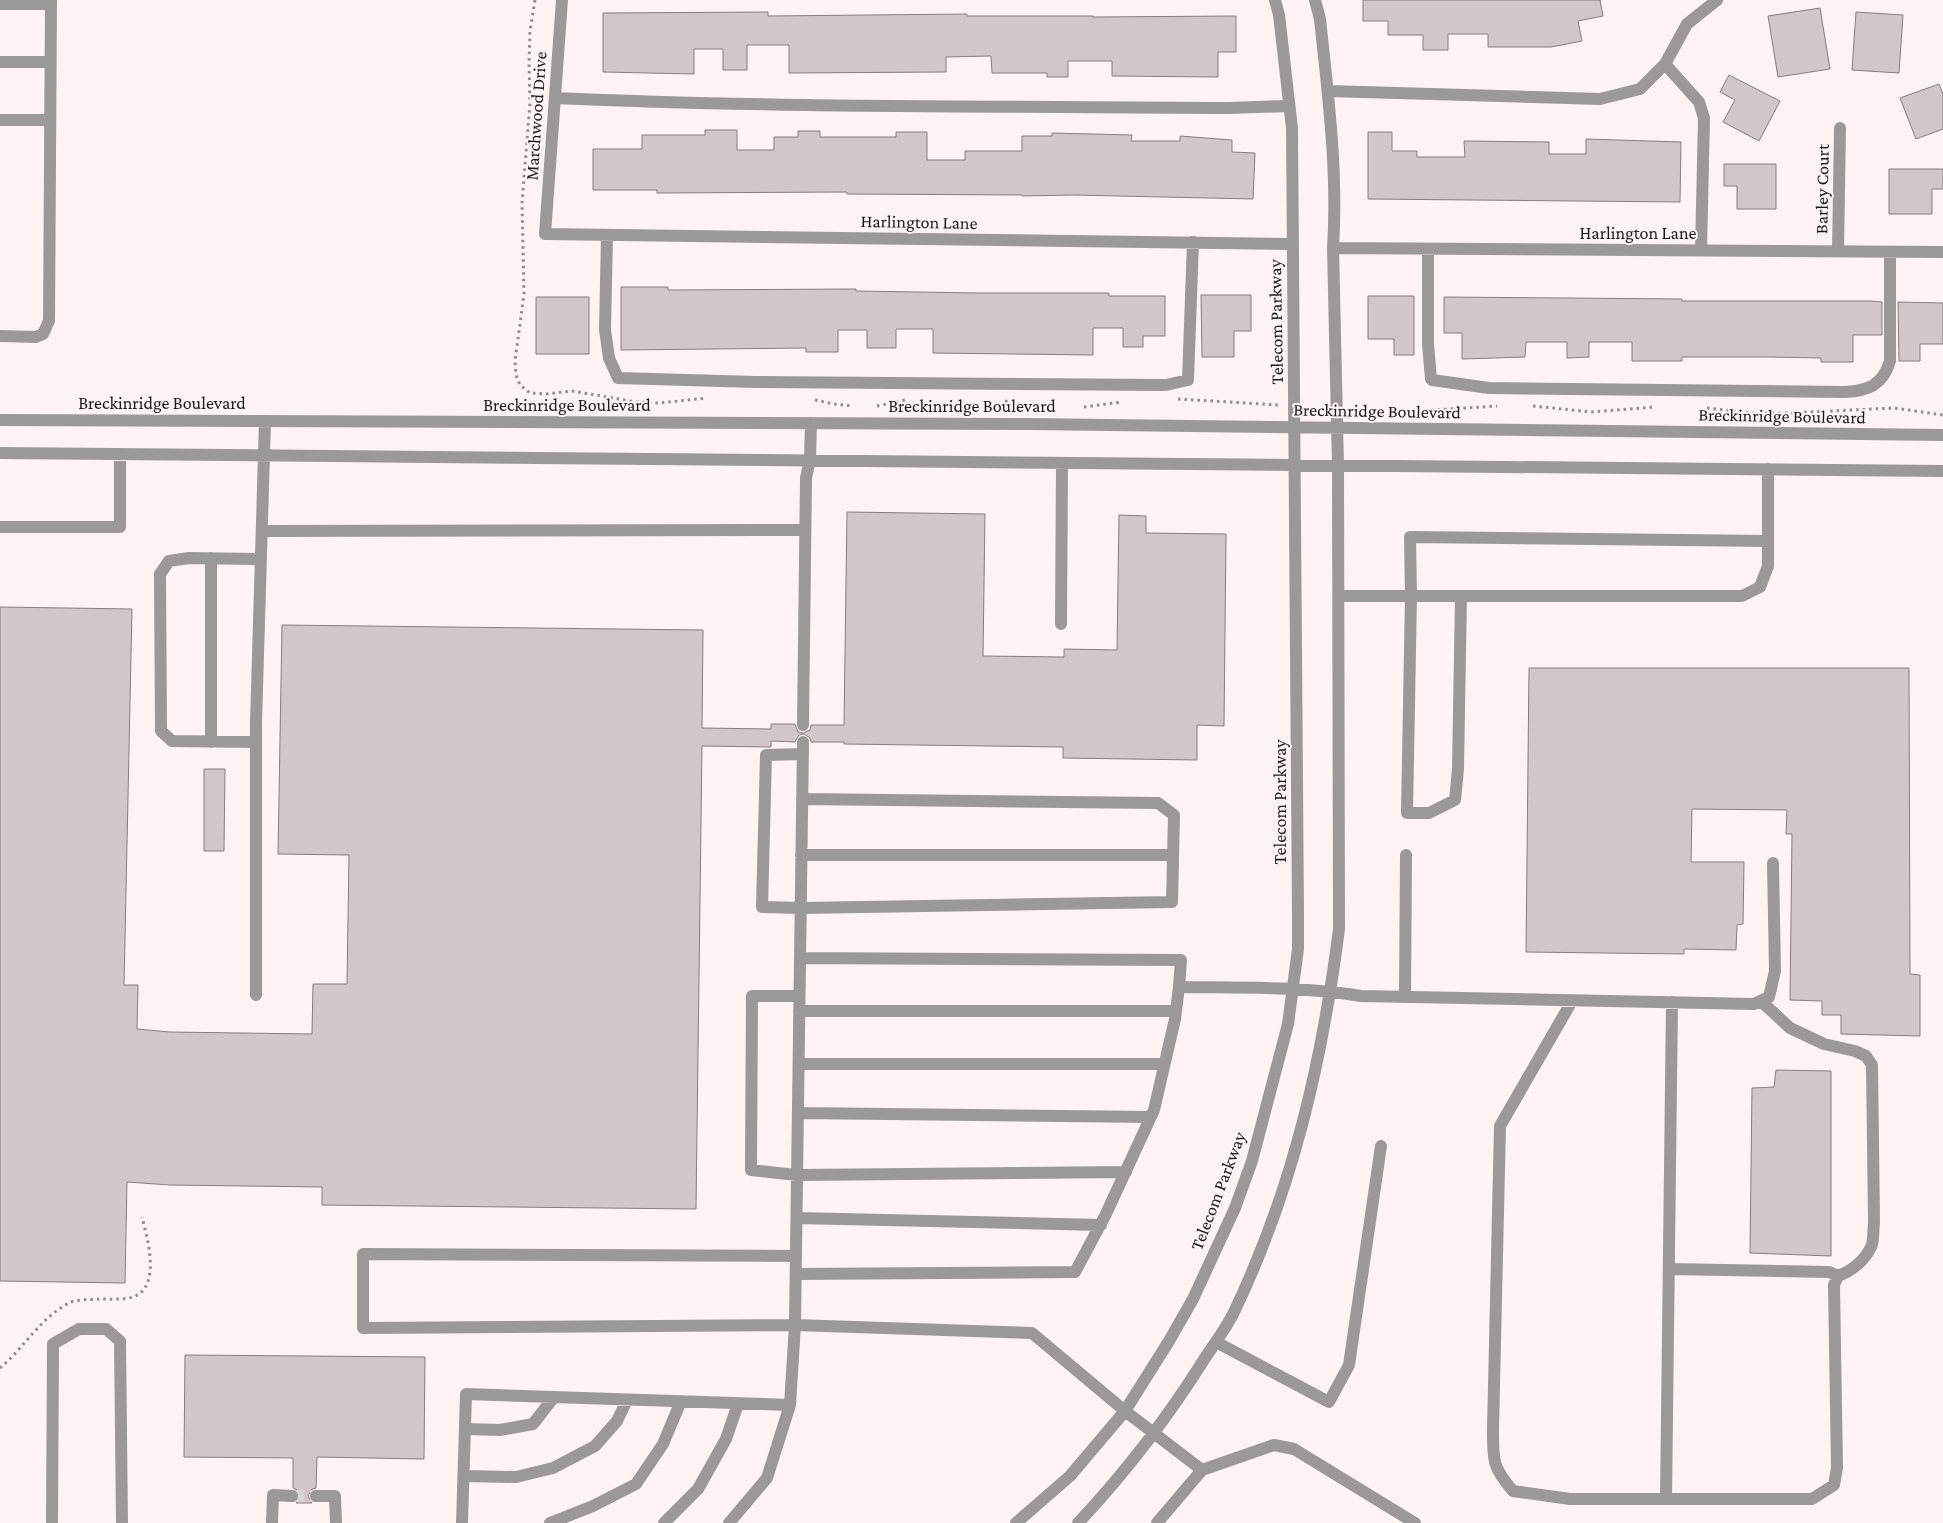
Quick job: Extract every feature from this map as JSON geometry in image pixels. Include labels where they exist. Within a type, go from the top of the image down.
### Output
[{"type":"street","name":"Marchwood Drive","points":[[545,234],[562,0]]},
{"type":"street","name":"Telecom Parkway","points":[[1016,1523],[1070,1476],[1125,1411],[1170,1341],[1194,1299],[1235,1208],[1252,1161],[1288,1024],[1298,949],[1296,427],[1292,128],[1275,0]]},
{"type":"street","points":[[1078,1523],[1100,1500],[1177,1403],[1234,1312],[1273,1220],[1304,1122],[1331,991],[1339,929],[1338,466],[1333,248],[1335,214],[1333,136],[1320,18],[1315,0]]},
{"type":"street","points":[[1328,91],[1600,99],[1640,89],[1665,64],[1687,24],[1717,0]]},
{"type":"street","points":[[0,4],[51,2],[49,321],[43,334],[36,337],[0,336]]},
{"type":"street","points":[[0,62],[50,62]]},
{"type":"street","points":[[1665,64],[1699,102],[1704,118],[1701,250]]},
{"type":"street","points":[[555,98],[659,103],[864,106],[1228,108],[1289,106]]},
{"type":"street","points":[[0,120],[50,120]]},
{"type":"street","name":"Barley Court","points":[[1838,251],[1840,128]]},
{"type":"street","name":"Harlington Lane","points":[[545,234],[1293,244]]},
{"type":"street","points":[[607,235],[605,330],[609,358],[618,378],[756,382],[1166,385],[1188,380],[1194,242]]},
{"type":"street","name":"Harlington Lane","points":[[1333,248],[1943,252]]},
{"type":"street","points":[[1428,248],[1428,344],[1432,380],[1489,388],[1845,392],[1869,388],[1880,381],[1887,373],[1890,361],[1890,252]]},
{"type":"street","name":"Breckinridge Boulevard","points":[[0,420],[1028,424],[1943,435]]},
{"type":"street","points":[[256,995],[256,742],[265,421]]},
{"type":"street","points":[[803,724],[806,478],[810,460],[811,423]]},
{"type":"street","points":[[0,453],[1943,471]]},
{"type":"street","points":[[0,527],[120,527],[120,454]]},
{"type":"street","points":[[1061,624],[1062,463]]},
{"type":"street","points":[[1338,596],[1742,596],[1760,587],[1768,566],[1768,469]]},
{"type":"street","points":[[262,531],[805,530]]},
{"type":"street","points":[[1461,596],[1458,769],[1455,800],[1429,813],[1407,813],[1411,596],[1410,537],[1768,541]]},
{"type":"street","points":[[256,742],[172,742],[160,731],[160,574],[169,561],[189,558],[261,559]]},
{"type":"street","points":[[211,558],[211,742]]},
{"type":"street","points":[[730,1523],[767,1478],[790,1405],[795,1325],[798,1064],[799,996],[800,958],[801,908],[802,855],[802,799],[803,748],[766,755],[762,907],[801,908],[1172,902],[1174,815],[1158,803],[802,799]]},
{"type":"street","points":[[802,855],[1173,855]]},
{"type":"street","points":[[1405,997],[1406,855]]},
{"type":"street","points":[[1179,987],[1293,988],[1361,996],[1754,1004],[1769,997],[1775,971],[1773,863]]},
{"type":"street","points":[[796,1274],[1075,1272],[1101,1225],[1154,1110],[1175,1011],[1179,987],[1180,960],[800,958]]},
{"type":"street","points":[[799,996],[752,996],[751,1170],[797,1175],[1126,1172]]},
{"type":"street","points":[[1572,1001],[1500,1126],[1498,1148],[1493,1458],[1498,1474],[1513,1490],[1570,1498],[1812,1498],[1834,1485],[1837,1468],[1834,1285],[1838,1276],[1848,1272],[1861,1261],[1872,1246],[1874,1223],[1872,1065],[1866,1056],[1855,1051],[1824,1044],[1790,1028],[1761,1001]]},
{"type":"street","points":[[1666,1498],[1672,1002]]},
{"type":"street","points":[[799,1011],[1175,1011]]},
{"type":"street","points":[[798,1064],[1164,1064]]},
{"type":"street","points":[[798,1113],[1151,1117]]},
{"type":"street","points":[[1216,1342],[1329,1402],[1349,1365],[1380,1146]]},
{"type":"street","points":[[797,1218],[1101,1225]]},
{"type":"street","points":[[796,1256],[363,1254],[363,1328],[795,1325],[1032,1333],[1125,1411],[1202,1470]]},
{"type":"street","points":[[1669,1269],[1829,1272],[1838,1276]]},
{"type":"street","points":[[52,1523],[53,1344],[79,1329],[106,1329],[120,1341],[122,1523]]},
{"type":"street","points":[[462,1523],[466,1394],[790,1405]]},
{"type":"street","points":[[465,1429],[500,1430],[532,1424],[554,1397]]},
{"type":"street","points":[[464,1476],[516,1477],[553,1468],[595,1446],[617,1421],[627,1400]]},
{"type":"street","points":[[550,1523],[593,1506],[636,1484],[663,1444],[681,1401]]},
{"type":"street","points":[[664,1523],[698,1489],[726,1439],[738,1404]]},
{"type":"street","points":[[1157,1523],[1202,1470],[1274,1445],[1294,1449],[1415,1523]]},
{"type":"street","points":[[272,1523],[273,1495],[292,1496]]},
{"type":"street","points":[[316,1496],[336,1496],[336,1523]]},
{"type":"path","points":[[534,0],[528,62],[530,103],[522,202],[524,294],[515,361],[516,375],[520,385],[530,393],[546,394],[572,391],[652,403],[711,397]]},
{"type":"path","points":[[808,398],[834,404],[860,406]]},
{"type":"path","points":[[1174,399],[1276,404],[1295,410]]},
{"type":"path","points":[[869,406],[879,406],[907,400]]},
{"type":"path","points":[[998,400],[1041,409]]},
{"type":"path","points":[[1079,408],[1125,402]]},
{"type":"path","points":[[1413,411],[1502,405]]},
{"type":"path","points":[[1525,406],[1591,412],[1661,407]]},
{"type":"path","points":[[1702,407],[1752,413],[1820,413],[1894,408],[1943,415]]},
{"type":"path","points":[[1337,412],[1354,409],[1394,411]]},
{"type":"path","points":[[0,1368],[13,1357],[47,1317],[70,1302],[133,1297],[144,1288],[150,1270],[150,1249],[142,1217]]},
{"type":"building","points":[[1363,0],[1600,0],[1603,16],[1578,21],[1582,41],[1551,47],[1488,47],[1488,34],[1448,34],[1448,50],[1423,50],[1423,35],[1388,35],[1388,21],[1363,21]]},
{"type":"building","points":[[1820,8],[1830,69],[1778,77],[1768,16]]},
{"type":"building","points":[[768,12],[768,16],[967,14],[967,16],[1093,17],[1236,16],[1236,52],[1218,52],[1218,77],[1112,76],[1112,61],[1068,61],[1068,77],[1047,77],[1047,73],[992,73],[991,56],[946,57],[946,72],[789,73],[789,45],[747,45],[747,70],[723,70],[723,49],[694,49],[694,74],[603,72],[603,13]]},
{"type":"building","points":[[1856,12],[1903,15],[1899,73],[1852,70]]},
{"type":"building","points":[[1729,75],[1780,101],[1759,141],[1723,122],[1735,100],[1720,92]]},
{"type":"building","points":[[1939,84],[1943,94],[1943,129],[1916,139],[1900,98]]},
{"type":"building","points":[[705,130],[737,130],[737,150],[774,150],[774,137],[798,137],[798,131],[820,131],[820,137],[896,137],[896,132],[927,132],[927,160],[965,160],[965,151],[1022,151],[1022,136],[1052,136],[1052,133],[1132,135],[1131,141],[1180,141],[1180,136],[1232,140],[1232,152],[1255,153],[1253,199],[1073,195],[847,194],[847,192],[657,193],[657,190],[593,190],[593,149],[642,149],[642,135],[705,135]]},
{"type":"building","points":[[1368,132],[1392,132],[1392,151],[1417,151],[1417,157],[1465,157],[1464,141],[1549,142],[1549,154],[1586,154],[1586,139],[1681,142],[1680,202],[1368,199]]},
{"type":"building","points":[[1724,164],[1776,164],[1776,209],[1737,209],[1737,186],[1724,186]]},
{"type":"building","points":[[1889,169],[1943,169],[1943,189],[1932,189],[1932,214],[1889,214]]},
{"type":"building","points":[[621,287],[668,287],[668,290],[856,289],[856,291],[1109,293],[1109,296],[1165,296],[1165,336],[1143,336],[1143,347],[1123,347],[1123,328],[1093,328],[1093,355],[933,353],[933,329],[896,329],[896,348],[867,348],[867,330],[838,330],[838,352],[806,352],[806,348],[621,350]]},
{"type":"building","points":[[1201,295],[1251,295],[1251,331],[1234,331],[1234,357],[1202,357]]},
{"type":"building","points":[[1368,296],[1414,296],[1414,355],[1394,355],[1394,339],[1368,339]]},
{"type":"building","points":[[536,297],[589,297],[589,354],[536,354]]},
{"type":"building","points":[[1444,297],[1682,299],[1682,301],[1871,301],[1882,302],[1882,335],[1853,335],[1853,362],[1821,362],[1821,358],[1768,357],[1682,357],[1682,361],[1632,361],[1632,342],[1589,342],[1589,357],[1567,358],[1567,342],[1526,342],[1525,357],[1462,359],[1462,333],[1444,333]]},
{"type":"building","points":[[1898,302],[1943,303],[1943,344],[1920,344],[1920,361],[1899,361]]},
{"type":"building","points":[[847,512],[985,514],[983,656],[1064,657],[1064,649],[1117,650],[1119,515],[1146,516],[1146,533],[1226,534],[1224,726],[1197,725],[1197,760],[1063,758],[1063,747],[811,742],[810,738],[804,734],[799,735],[795,742],[771,741],[771,747],[702,746],[696,1209],[322,1205],[322,1187],[170,1185],[127,1182],[125,1283],[0,1281],[0,607],[132,609],[124,985],[138,985],[137,1029],[170,1032],[312,1034],[313,984],[347,984],[349,855],[278,854],[282,625],[703,630],[702,728],[771,729],[771,724],[795,724],[798,732],[803,733],[810,730],[811,725],[844,725]]},
{"type":"building","points":[[1529,668],[1909,668],[1910,974],[1920,975],[1920,1036],[1841,1034],[1841,1015],[1822,1015],[1822,1001],[1790,1000],[1792,834],[1786,834],[1787,810],[1692,809],[1691,862],[1744,862],[1743,924],[1737,925],[1736,950],[1684,949],[1684,954],[1526,952]]},
{"type":"building","points":[[204,769],[225,769],[224,851],[204,851]]},
{"type":"building","points":[[1776,1070],[1831,1071],[1831,1256],[1750,1253],[1752,1088],[1774,1087]]},
{"type":"building","points":[[185,1355],[425,1357],[424,1459],[317,1457],[316,1488],[312,1489],[308,1496],[312,1503],[296,1503],[300,1496],[297,1490],[293,1488],[293,1458],[184,1457]]},
{"type":"tunnel","points":[[292,1496],[316,1496]]}]
